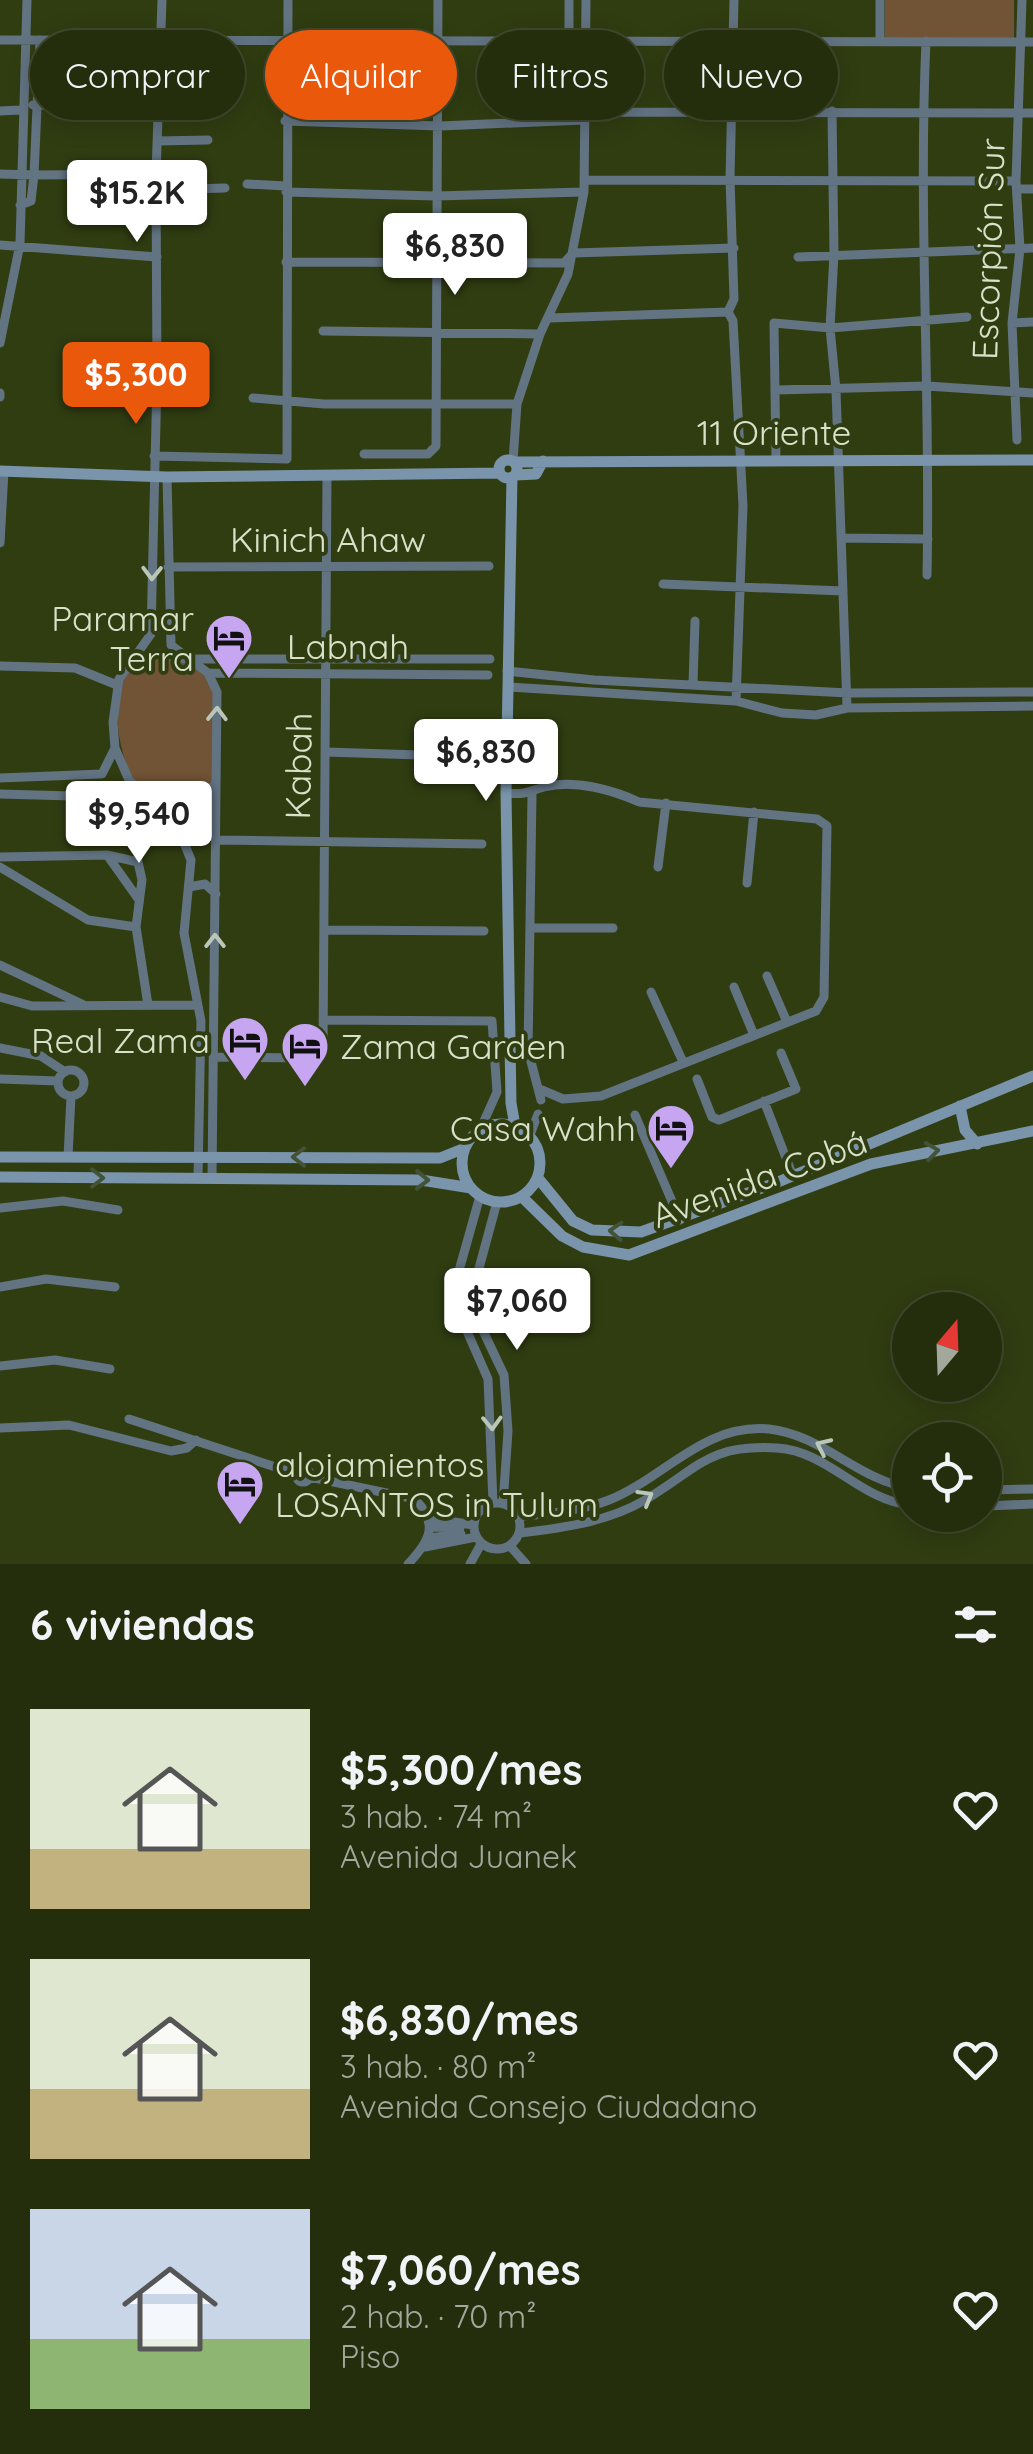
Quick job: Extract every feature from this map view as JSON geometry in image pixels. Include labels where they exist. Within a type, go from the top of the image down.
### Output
[{"type":"street","points":[[0,343],[20,244],[27,0]]},
{"type":"street","points":[[162,0],[162,30]]},
{"type":"street","points":[[287,30],[288,0]]},
{"type":"street","points":[[438,0],[438,30]]},
{"type":"street","points":[[568,30],[569,0]]},
{"type":"street","points":[[584,30],[586,0]]},
{"type":"street","points":[[733,30],[734,0]]},
{"type":"street","points":[[880,0],[880,41]]},
{"type":"street","name":"Escorpión Sur","points":[[1016,440],[1012,322],[1020,249],[1017,185],[1027,42],[1022,0]]},
{"type":"street","points":[[0,40],[30,40]]},
{"type":"street","points":[[838,40],[1027,42]]},
{"type":"street","points":[[926,41],[921,182],[928,317],[927,575]]},
{"type":"street","points":[[0,111],[30,107]]},
{"type":"street","points":[[838,112],[1033,113]]},
{"type":"street","points":[[20,205],[31,202],[36,120]]},
{"type":"street","points":[[158,120],[154,456],[160,476],[171,645],[208,673],[218,692],[212,1178]]},
{"type":"street","points":[[364,454],[431,454],[436,446],[435,264],[440,120]]},
{"type":"street","points":[[154,456],[287,459],[285,122],[440,126],[526,120]]},
{"type":"street","points":[[515,1126],[511,1103],[506,793],[511,470],[518,404],[540,334],[573,253],[584,186],[584,120]]},
{"type":"street","points":[[728,312],[734,300],[730,179],[733,120]]},
{"type":"street","points":[[832,120],[834,254],[830,328],[836,390],[846,708]]},
{"type":"street","points":[[157,140],[208,140]]},
{"type":"street","points":[[0,174],[156,174]]},
{"type":"street","points":[[247,184],[436,196],[730,179],[1017,185],[1033,189]]},
{"type":"street","points":[[156,190],[225,188]]},
{"type":"street","points":[[0,244],[156,256]]},
{"type":"street","points":[[286,262],[564,263],[573,253],[734,248]]},
{"type":"street","points":[[798,258],[1033,248]]},
{"type":"street","points":[[548,318],[728,312]]},
{"type":"street","points":[[728,312],[733,321],[743,506],[736,701]]},
{"type":"street","points":[[776,460],[774,323],[830,328],[928,317],[967,317]]},
{"type":"street","points":[[1012,322],[1033,322]]},
{"type":"street","points":[[323,331],[540,334]]},
{"type":"street","points":[[157,380],[200,383]]},
{"type":"street","points":[[776,390],[927,386],[1033,393]]},
{"type":"street","points":[[253,398],[324,404],[518,404]]},
{"type":"street","name":"11 Oriente","points":[[511,470],[536,474],[543,462],[738,458],[1033,460]]},
{"type":"street","points":[[0,542],[2,471],[327,477],[511,470]]},
{"type":"street","points":[[160,476],[152,634],[117,685],[113,706],[115,748],[130,780],[144,798],[163,809],[186,840],[191,860],[184,932],[198,1005],[198,1178]]},
{"type":"street","name":"Kabah","points":[[214,1057],[321,1055],[327,477]]},
{"type":"street","points":[[841,538],[928,539]]},
{"type":"street","name":"Kinich Ahaw","points":[[168,567],[489,566]]},
{"type":"street","points":[[663,584],[843,591]]},
{"type":"street","points":[[692,684],[695,620]]},
{"type":"street","points":[[132,662],[158,654],[187,658],[490,659]]},
{"type":"street","points":[[0,666],[76,668],[117,685]]},
{"type":"street","points":[[508,671],[594,680],[848,692],[1033,692]]},
{"type":"street","name":"Labnah","points":[[208,673],[488,675]]},
{"type":"street","points":[[564,692],[574,675]]},
{"type":"street","points":[[594,680],[598,695]]},
{"type":"street","points":[[652,697],[653,682]]},
{"type":"street","points":[[509,687],[736,701],[752,703],[770,712],[799,714],[846,708],[1033,706]]},
{"type":"street","points":[[752,703],[759,688]]},
{"type":"street","points":[[956,692],[957,707]]},
{"type":"street","points":[[102,774],[115,748]]},
{"type":"street","points":[[326,752],[482,758]]},
{"type":"street","points":[[0,778],[102,774]]},
{"type":"street","points":[[102,774],[108,784],[105,794]]},
{"type":"street","points":[[163,809],[192,808],[215,783]]},
{"type":"street","points":[[506,793],[532,795],[548,786],[614,790],[640,802],[817,819],[827,826],[824,996],[816,1011],[582,1100],[542,1095],[528,1050],[532,795]]},
{"type":"street","points":[[0,794],[144,798]]},
{"type":"street","points":[[658,868],[666,803]]},
{"type":"street","points":[[747,883],[754,812]]},
{"type":"street","points":[[216,840],[482,844]]},
{"type":"street","points":[[106,856],[139,900]]},
{"type":"street","points":[[0,858],[128,856],[138,862],[136,927],[148,1005]]},
{"type":"street","points":[[0,867],[88,920],[136,927]]},
{"type":"street","points":[[189,887],[205,884],[216,894]]},
{"type":"street","points":[[530,928],[613,928]]},
{"type":"street","points":[[324,930],[484,931]]},
{"type":"street","points":[[0,965],[86,1006]]},
{"type":"street","points":[[768,976],[787,1022]]},
{"type":"street","points":[[734,987],[754,1035]]},
{"type":"street","points":[[195,992],[215,990]]},
{"type":"street","points":[[651,992],[683,1062]]},
{"type":"street","points":[[0,997],[32,1006],[198,1005]]},
{"type":"street","points":[[0,1156],[440,1158],[465,1148],[480,1130],[497,1092],[492,1022],[323,1020]]},
{"type":"street","points":[[0,1048],[40,1056],[61,1076],[62,1092],[71,1096]]},
{"type":"street","points":[[697,1079],[715,1120],[796,1089],[781,1053]]},
{"type":"street","points":[[0,1078],[61,1076],[75,1071],[83,1078],[82,1089],[71,1096]]},
{"type":"street","name":"Avenida Cobá","points":[[538,1178],[558,1208],[592,1230],[641,1232],[793,1176],[1033,1076]]},
{"type":"street","points":[[68,1157],[71,1096]]},
{"type":"street","points":[[764,1100],[793,1176]]},
{"type":"street","points":[[960,1106],[966,1130],[977,1144]]},
{"type":"street","points":[[530,1135],[538,1114]]},
{"type":"street","points":[[635,1115],[680,1220]]},
{"type":"street","points":[[0,1178],[441,1180],[498,1202],[522,1197],[538,1178],[539,1151],[530,1135],[515,1126],[497,1124],[480,1130]]},
{"type":"street","name":"Avenida Cobá","points":[[522,1197],[562,1236],[583,1247],[629,1254],[871,1164],[1033,1132]]},
{"type":"street","points":[[465,1148],[462,1169],[476,1192],[455,1304],[488,1379],[498,1504]]},
{"type":"street","points":[[0,1208],[63,1201],[118,1210]]},
{"type":"street","points":[[498,1202],[472,1294],[477,1318],[504,1375],[508,1431],[498,1504]]},
{"type":"street","points":[[0,1288],[46,1279],[116,1287]]},
{"type":"street","points":[[3,1368],[55,1360],[110,1369]]},
{"type":"street","points":[[128,1420],[296,1474],[302,1482],[310,1477],[409,1496],[429,1532]]},
{"type":"street","points":[[0,1428],[69,1425],[171,1451],[187,1448],[196,1440]]},
{"type":"street","points":[[498,1504],[518,1518],[606,1501],[708,1439],[766,1429],[824,1445],[864,1471],[892,1481]]},
{"type":"street","points":[[488,1564],[496,1550],[510,1546],[520,1533],[603,1518],[644,1501],[695,1464],[732,1448],[782,1448],[818,1458],[876,1494],[892,1499]]},
{"type":"street","points":[[1002,1490],[1033,1489]]},
{"type":"street","points":[[470,1564],[479,1511],[498,1504]]},
{"type":"street","points":[[1002,1505],[1033,1504]]},
{"type":"street","points":[[518,1518],[520,1533]]},
{"type":"street","points":[[429,1532],[475,1534]]},
{"type":"street","points":[[429,1532],[475,1534],[496,1550]]},
{"type":"street","points":[[408,1564],[429,1532]]},
{"type":"street","points":[[510,1546],[526,1564]]},
{"type":"shaded area","points":[[885,0],[1014,0],[1014,38],[885,39]]},
{"type":"shaded area","points":[[173,657],[187,661],[214,684],[213,783],[191,807],[162,805],[146,796],[129,770],[118,731],[119,692],[125,677],[144,661]]},
{"type":"place","name":"Paramar Terra","points":[[229,680]]},
{"type":"place","name":"Real Zama","points":[[245,1082]]},
{"type":"place","name":"Zama Garden","points":[[305,1088]]},
{"type":"place","name":"Casa Wahh","points":[[671,1170]]},
{"type":"place","name":"alojamientos LOSANTOS in Tulum","points":[[240,1526]]}]
